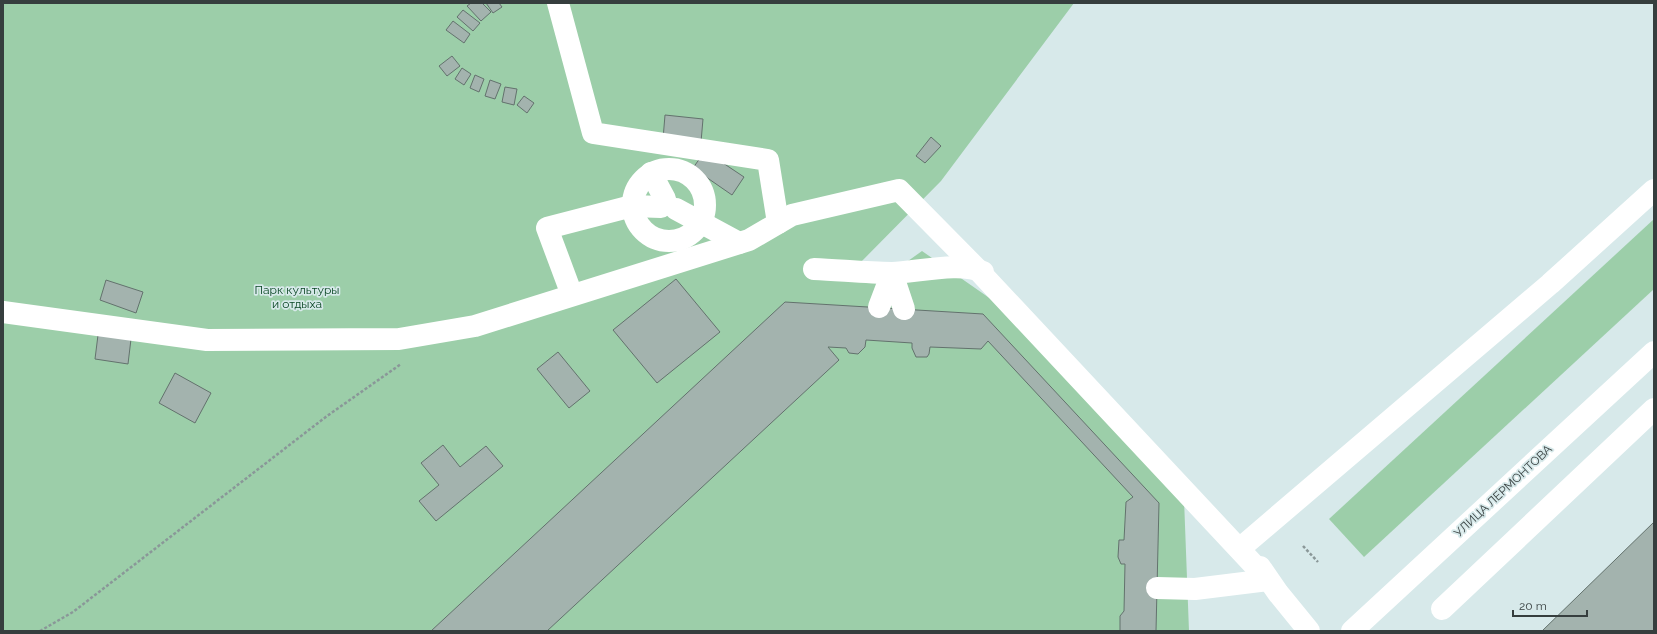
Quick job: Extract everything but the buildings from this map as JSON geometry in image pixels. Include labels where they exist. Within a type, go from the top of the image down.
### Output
[{"type":"street","points":[[558,3],[593,133],[768,160],[778,223]]},
{"type":"street","points":[[667,168],[688,174],[698,183],[704,196],[705,210],[695,229],[684,238],[670,241],[656,239],[644,232],[636,220],[632,206],[632,199],[642,180],[651,173],[667,168]]},
{"type":"street","points":[[651,173],[668,206]]},
{"type":"street","points":[[665,241],[668,206],[688,174]]},
{"type":"street","points":[[3,312],[207,340],[399,339],[475,326],[749,240],[792,216],[899,190],[977,269],[1268,580],[1309,631]]},
{"type":"street","points":[[1244,545],[1550,284],[1654,190]]},
{"type":"street","points":[[572,295],[547,228],[632,206],[668,206],[739,243]]},
{"type":"street","points":[[814,269],[892,273],[961,268],[977,269],[996,278],[1028,301],[1244,545],[1268,580]]},
{"type":"street","points":[[891,308],[892,273]]},
{"type":"street","name":"УЛИЦА ЛЕРМОНТОВА","points":[[1352,631],[1654,352]]},
{"type":"street","points":[[1442,609],[1654,409]]},
{"type":"street","points":[[1157,588],[1195,589],[1268,580]]},
{"type":"path","points":[[40,631],[73,612],[327,416],[405,362]]},
{"type":"path","points":[[1303,546],[1318,562]]},
{"type":"green space","name":"Парк культуры и отдыха","points":[[3,3],[1074,3],[941,181],[859,264],[901,266],[922,251],[1008,311],[1184,499],[1189,631],[3,631]]},
{"type":"green space","points":[[1654,219],[1654,289],[1364,557],[1329,519]]}]
